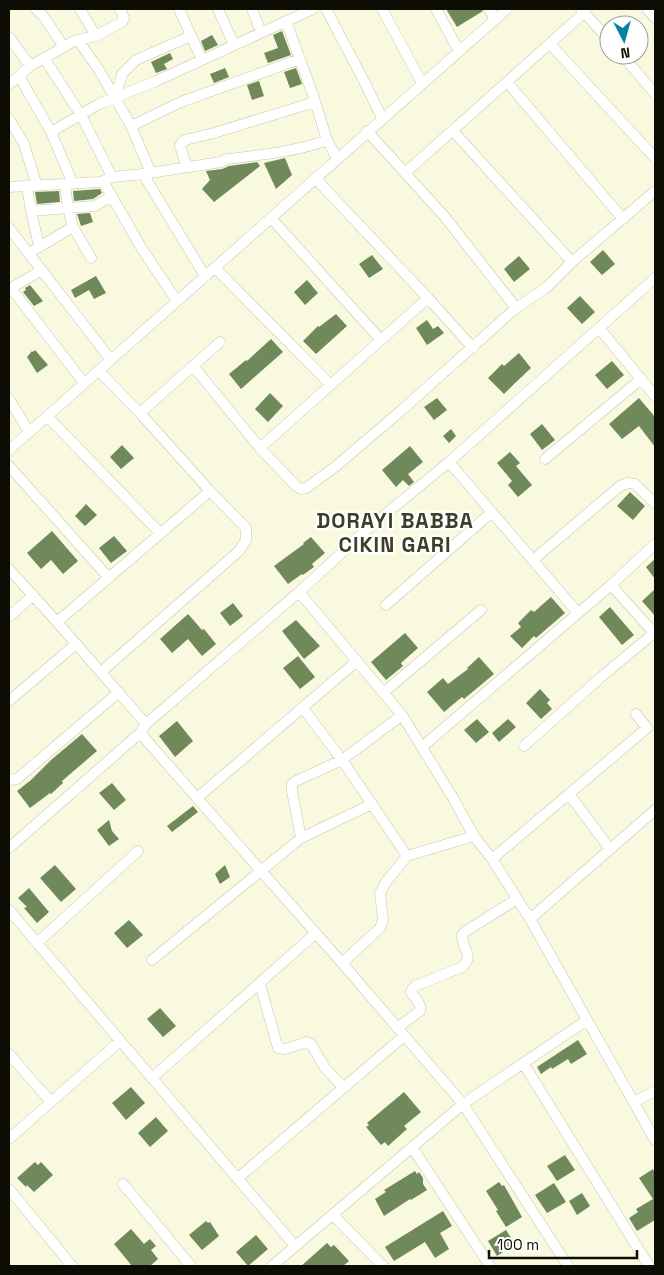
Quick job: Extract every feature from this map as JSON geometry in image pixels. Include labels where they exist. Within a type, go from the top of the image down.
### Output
[{"type":"street","points":[[36,9],[44,17],[64,47]]},
{"type":"street","points":[[80,9],[96,36]]},
{"type":"street","points":[[9,84],[30,66],[64,47],[78,40],[96,36],[122,22],[124,18],[120,9]]},
{"type":"street","points":[[179,9],[202,60]]},
{"type":"street","points":[[218,9],[234,45]]},
{"type":"street","points":[[252,9],[261,32]]},
{"type":"street","points":[[285,9],[327,140],[337,158]]},
{"type":"street","points":[[51,132],[99,104],[154,82],[313,9]]},
{"type":"street","points":[[326,9],[382,118]]},
{"type":"street","points":[[382,9],[422,83]]},
{"type":"street","points":[[436,9],[459,50]]},
{"type":"street","points":[[489,9],[495,20]]},
{"type":"street","points":[[9,450],[507,9]]},
{"type":"street","points":[[647,9],[655,18]]},
{"type":"street","points":[[405,173],[550,44],[583,11],[599,29]]},
{"type":"street","points":[[116,98],[122,74],[136,60],[191,36]]},
{"type":"street","points":[[78,40],[116,98],[131,126],[147,173],[205,276]]},
{"type":"street","points":[[10,41],[30,66]]},
{"type":"street","points":[[550,44],[655,158]]},
{"type":"street","points":[[44,58],[80,115],[107,179],[112,196],[142,249],[178,301]]},
{"type":"street","points":[[131,126],[181,102],[300,59]]},
{"type":"street","points":[[630,65],[655,94]]},
{"type":"street","points":[[19,76],[51,132],[69,184],[68,208],[73,227],[91,258]]},
{"type":"street","points":[[507,82],[623,219]]},
{"type":"street","points":[[187,167],[180,146],[185,140],[315,102]]},
{"type":"street","points":[[9,119],[24,144],[38,186]]},
{"type":"street","points":[[453,131],[572,262]]},
{"type":"street","points":[[367,132],[444,217],[516,308]]},
{"type":"street","points":[[9,187],[69,184],[107,179],[282,152],[327,140]]},
{"type":"street","points":[[315,178],[473,348]]},
{"type":"street","points":[[27,186],[39,246]]},
{"type":"street","points":[[193,366],[260,448],[296,486],[301,489],[306,488],[355,450],[473,348],[516,308],[547,287],[572,262],[655,191]]},
{"type":"street","points":[[31,210],[95,206],[112,196]]},
{"type":"street","points":[[271,218],[380,340]]},
{"type":"street","points":[[29,253],[73,227]]},
{"type":"street","points":[[9,228],[13,240],[29,253],[111,360]]},
{"type":"street","points":[[215,268],[330,385]]},
{"type":"street","points":[[42,270],[10,289],[84,383]]},
{"type":"street","points":[[9,848],[140,733],[146,724],[299,592],[370,526],[449,462],[655,278]]},
{"type":"street","points":[[260,448],[428,298]]},
{"type":"street","points":[[599,328],[655,396]]},
{"type":"street","points":[[140,413],[220,342]]},
{"type":"street","points":[[99,371],[246,528],[246,540],[239,551],[101,672]]},
{"type":"street","points":[[545,459],[641,379]]},
{"type":"street","points":[[9,400],[29,432]]},
{"type":"street","points":[[47,416],[160,533]]},
{"type":"street","points":[[449,462],[578,613]]},
{"type":"street","points":[[9,466],[109,578]]},
{"type":"street","points":[[533,560],[620,486],[628,483],[635,484],[655,503]]},
{"type":"street","points":[[57,622],[210,491]]},
{"type":"street","points":[[386,605],[492,512]]},
{"type":"street","points":[[422,747],[611,585],[655,544]]},
{"type":"street","points":[[9,569],[146,724]]},
{"type":"street","points":[[524,746],[600,678],[655,634],[611,585]]},
{"type":"street","points":[[299,592],[402,715],[474,836],[492,859],[530,920],[655,1140]]},
{"type":"street","points":[[9,616],[33,595]]},
{"type":"street","points":[[383,693],[481,610]]},
{"type":"street","points":[[9,701],[76,644]]},
{"type":"street","points":[[197,798],[357,661]]},
{"type":"street","points":[[9,778],[11,780],[17,779],[119,692]]},
{"type":"street","points":[[303,708],[342,760],[406,856]]},
{"type":"street","points":[[492,859],[647,728],[636,714]]},
{"type":"street","points":[[300,838],[292,784],[342,760],[402,715]]},
{"type":"street","points":[[140,733],[463,1104],[568,1266]]},
{"type":"street","points":[[569,794],[610,850]]},
{"type":"street","points":[[152,960],[300,838],[372,804]]},
{"type":"street","points":[[530,920],[655,810]]},
{"type":"street","points":[[342,963],[380,928],[383,920],[380,893],[406,856],[474,836]]},
{"type":"street","points":[[37,943],[138,851]]},
{"type":"street","points":[[238,1178],[343,1087],[420,1011],[421,1005],[412,992],[412,988],[462,967],[467,962],[468,955],[462,941],[462,935],[466,931],[517,899]]},
{"type":"street","points":[[9,910],[295,1246]]},
{"type":"street","points":[[152,1078],[315,934]]},
{"type":"street","points":[[260,984],[278,1048],[285,1049],[307,1042],[311,1044],[325,1068],[343,1087]]},
{"type":"street","points":[[272,1266],[463,1104],[587,1020]]},
{"type":"street","points":[[9,1140],[120,1041]]},
{"type":"street","points":[[9,1054],[51,1102]]},
{"type":"street","points":[[523,1063],[649,1266]]},
{"type":"street","points":[[634,1102],[655,1091]]},
{"type":"street","points":[[412,1147],[490,1266]]},
{"type":"street","points":[[123,1184],[191,1266]]},
{"type":"street","points":[[9,1189],[72,1266]]},
{"type":"street","points":[[333,1214],[383,1266]]},
{"type":"building","points":[[446,9],[482,9],[483,11],[457,27]]},
{"type":"building","points":[[282,31],[291,55],[268,63],[264,53],[278,48],[273,35]]},
{"type":"building","points":[[212,35],[218,45],[205,51],[201,41]]},
{"type":"building","points":[[170,53],[173,59],[164,64],[167,69],[156,73],[151,62]]},
{"type":"building","points":[[225,68],[229,77],[214,83],[210,74]]},
{"type":"building","points":[[296,68],[302,84],[290,88],[284,72]]},
{"type":"building","points":[[259,81],[264,96],[252,100],[247,85]]},
{"type":"building","points":[[285,158],[292,175],[276,189],[264,163]]},
{"type":"building","points":[[257,162],[260,166],[214,202],[202,189],[210,180],[206,171]]},
{"type":"building","points":[[100,189],[102,193],[93,199],[74,201],[73,191]]},
{"type":"building","points":[[59,191],[60,202],[37,204],[35,192]]},
{"type":"building","points":[[90,213],[93,222],[81,226],[77,214]]},
{"type":"building","points":[[603,250],[615,264],[602,275],[590,262]]},
{"type":"building","points":[[372,255],[383,269],[369,278],[359,264]]},
{"type":"building","points":[[519,256],[530,269],[514,282],[504,269]]},
{"type":"building","points":[[96,276],[106,293],[94,299],[89,290],[75,298],[71,290]]},
{"type":"building","points":[[307,280],[318,293],[305,305],[294,292]]},
{"type":"building","points":[[30,285],[43,301],[34,306],[23,292]]},
{"type":"building","points":[[580,296],[595,312],[582,324],[567,308]]},
{"type":"building","points":[[336,314],[347,326],[316,354],[303,341],[318,326]]},
{"type":"building","points":[[427,320],[433,329],[438,326],[444,333],[427,345],[416,328]]},
{"type":"building","points":[[271,339],[283,352],[241,389],[229,374],[247,361]]},
{"type":"building","points":[[35,350],[48,365],[37,373],[27,357]]},
{"type":"building","points":[[519,353],[531,368],[504,394],[488,378],[502,364],[504,366]]},
{"type":"building","points":[[612,361],[624,375],[607,389],[595,375]]},
{"type":"building","points":[[270,393],[283,406],[268,422],[255,409]]},
{"type":"building","points":[[437,398],[447,410],[434,420],[424,407]]},
{"type":"building","points":[[639,398],[655,417],[655,447],[639,426],[622,439],[609,424]]},
{"type":"building","points":[[542,424],[555,440],[542,450],[530,434]]},
{"type":"building","points":[[451,429],[456,436],[449,443],[443,436]]},
{"type":"building","points":[[122,445],[134,458],[121,469],[110,457]]},
{"type":"building","points":[[410,446],[423,462],[408,474],[414,482],[409,486],[403,480],[396,487],[382,470]]},
{"type":"building","points":[[510,452],[520,463],[516,466],[532,485],[518,497],[508,485],[512,481],[497,463]]},
{"type":"building","points":[[630,492],[645,506],[633,520],[617,506]]},
{"type":"building","points":[[86,504],[97,515],[85,526],[75,516]]},
{"type":"building","points":[[52,531],[78,561],[63,574],[51,560],[41,569],[27,553]]},
{"type":"building","points":[[114,536],[127,551],[111,563],[99,548]]},
{"type":"building","points":[[311,537],[325,553],[312,564],[314,567],[288,584],[274,566]]},
{"type":"building","points":[[655,559],[655,579],[646,567]]},
{"type":"building","points":[[655,589],[655,616],[642,601]]},
{"type":"building","points":[[551,597],[565,613],[536,638],[534,636],[522,648],[510,636],[521,627],[518,623],[531,610],[534,612]]},
{"type":"building","points":[[233,603],[243,616],[230,626],[220,613]]},
{"type":"building","points":[[610,607],[634,635],[622,645],[599,617]]},
{"type":"building","points":[[188,614],[216,644],[202,656],[188,639],[172,653],[160,639]]},
{"type":"building","points":[[296,620],[320,646],[304,659],[282,631]]},
{"type":"building","points":[[405,633],[418,648],[401,663],[403,666],[386,680],[371,662]]},
{"type":"building","points":[[298,656],[315,677],[300,689],[283,668]]},
{"type":"building","points":[[479,657],[494,674],[464,699],[462,697],[444,712],[427,692],[443,678],[448,684],[468,669]]},
{"type":"building","points":[[540,689],[550,700],[547,703],[552,709],[541,719],[526,703]]},
{"type":"building","points":[[477,719],[489,732],[476,743],[464,730]]},
{"type":"building","points":[[508,719],[516,727],[499,742],[492,733]]},
{"type":"building","points":[[177,721],[193,741],[175,757],[159,736]]},
{"type":"building","points":[[82,734],[97,751],[62,781],[63,783],[51,794],[30,808],[17,791]]},
{"type":"building","points":[[112,783],[126,800],[114,810],[99,793]]},
{"type":"building","points":[[193,806],[198,812],[172,832],[167,826]]},
{"type":"building","points":[[109,820],[112,831],[119,839],[109,846],[97,830]]},
{"type":"building","points":[[55,865],[76,889],[61,902],[40,878]]},
{"type":"building","points":[[225,865],[230,877],[220,884],[215,874]]},
{"type":"building","points":[[29,888],[49,912],[37,923],[24,908],[27,907],[18,898]]},
{"type":"building","points":[[129,920],[143,935],[127,948],[114,933]]},
{"type":"building","points":[[160,1008],[176,1026],[163,1037],[147,1019]]},
{"type":"building","points":[[578,1040],[587,1054],[571,1064],[568,1059],[541,1074],[537,1067]]},
{"type":"building","points":[[131,1087],[145,1103],[126,1120],[112,1103]]},
{"type":"building","points":[[404,1092],[421,1112],[404,1126],[407,1129],[388,1146],[385,1142],[381,1145],[366,1127],[369,1125],[367,1123]]},
{"type":"building","points":[[156,1117],[168,1131],[150,1147],[138,1133]]},
{"type":"building","points":[[565,1155],[575,1170],[557,1181],[547,1166]]},
{"type":"building","points":[[35,1162],[38,1165],[41,1162],[53,1175],[34,1192],[17,1178]]},
{"type":"building","points":[[653,1169],[655,1174],[655,1220],[637,1231],[629,1218],[638,1212],[636,1209],[653,1199],[639,1178]]},
{"type":"building","points":[[415,1171],[417,1174],[419,1172],[423,1178],[423,1184],[427,1190],[384,1216],[375,1199],[386,1192],[384,1190]]},
{"type":"building","points":[[499,1182],[502,1186],[504,1185],[522,1217],[506,1227],[486,1191]]},
{"type":"building","points":[[554,1183],[566,1202],[547,1213],[535,1195]]},
{"type":"building","points":[[582,1193],[590,1206],[577,1215],[569,1201]]},
{"type":"building","points":[[443,1211],[452,1226],[440,1233],[449,1249],[435,1258],[425,1242],[394,1261],[385,1247]]},
{"type":"building","points":[[206,1221],[210,1222],[219,1236],[202,1250],[189,1235]]},
{"type":"building","points":[[131,1229],[144,1244],[150,1239],[156,1246],[151,1250],[158,1259],[150,1266],[132,1266],[114,1244]]},
{"type":"building","points":[[506,1230],[515,1244],[497,1256],[488,1241]]},
{"type":"building","points":[[256,1235],[268,1249],[248,1266],[236,1252]]},
{"type":"building","points":[[327,1243],[331,1247],[334,1245],[349,1261],[343,1266],[301,1266]]},
{"type":"district","name":"DORAYI BABBA CIKIN GARI","points":[[395,532]]}]
